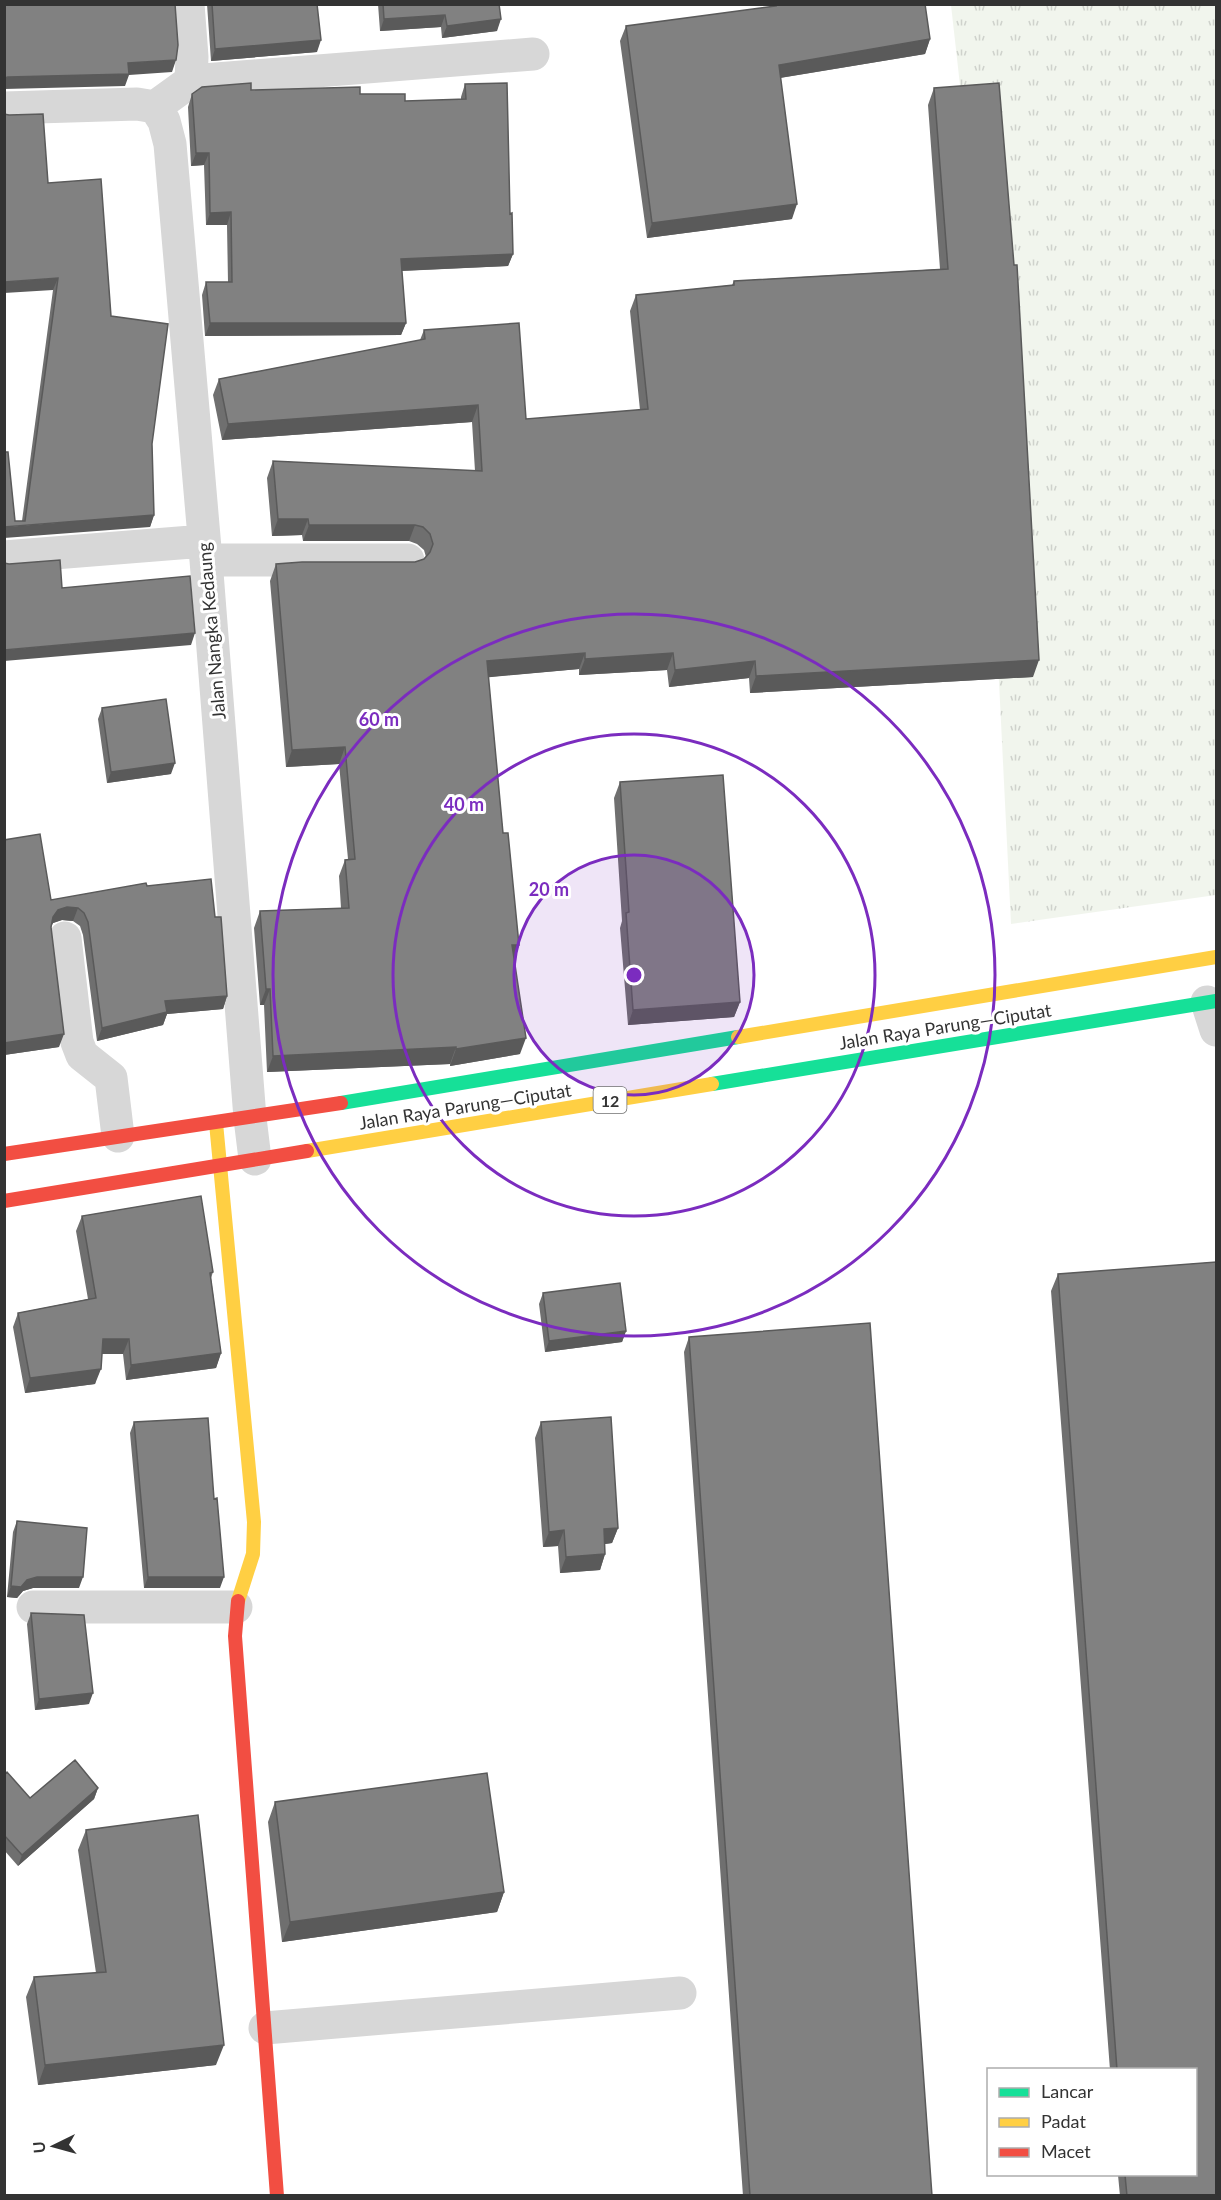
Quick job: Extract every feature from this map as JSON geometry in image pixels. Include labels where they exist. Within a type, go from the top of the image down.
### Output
[{"type":"main road","name":"Jalan Raya Parung—Ciputat","points":[[4,1154],[461,1089],[937,1009],[1216,957]]},
{"type":"main road","name":"Jalan Raya Parung—Ciputat","points":[[4,1201],[255,1159],[467,1119],[941,1040],[1213,1011]]},
{"type":"main road","points":[[216,1123],[254,1522],[253,1554],[236,1607],[235,1636],[277,2196]]},
{"type":"street","points":[[188,4],[192,57],[191,81]]},
{"type":"street","points":[[4,108],[137,104],[155,107],[191,81],[533,54]]},
{"type":"street","name":"Jalan Nangka Kedaung","points":[[155,107],[164,121],[170,144],[255,1159]]},
{"type":"street","points":[[4,557],[205,551],[408,560]]},
{"type":"street","points":[[65,938],[77,1042],[82,1055],[111,1078],[118,1136]]},
{"type":"street","points":[[33,1607],[236,1607]]},
{"type":"street","points":[[265,2028],[680,1993]]},
{"type":"green space","points":[[951,5],[1216,5],[1216,895],[1011,924],[977,237]]},
{"type":"building","points":[[4,4],[175,4],[178,45],[176,60],[128,63],[129,74],[4,78]]},
{"type":"building","points":[[212,4],[317,4],[321,40],[215,49]]},
{"type":"building","points":[[383,4],[499,4],[501,19],[447,26],[445,15],[384,19]]},
{"type":"building","points":[[775,4],[925,4],[930,39],[779,65],[797,204],[652,223],[626,26],[776,6]]},
{"type":"building","points":[[251,83],[251,90],[360,87],[360,94],[405,94],[405,101],[466,99],[465,84],[507,83],[513,254],[401,259],[406,323],[210,323],[206,282],[232,282],[231,212],[210,213],[209,153],[196,153],[192,94],[202,87]]},
{"type":"building","points":[[999,83],[1014,265],[1017,265],[1039,660],[756,676],[755,661],[675,670],[673,653],[585,659],[585,653],[487,661],[503,833],[508,833],[519,945],[512,945],[526,1038],[456,1049],[456,1047],[273,1056],[270,989],[266,989],[260,911],[349,908],[345,860],[355,859],[345,747],[292,750],[276,564],[415,562],[424,559],[433,544],[430,534],[423,527],[415,525],[309,525],[308,519],[278,519],[273,461],[482,471],[478,405],[228,424],[219,379],[425,339],[424,330],[519,323],[526,419],[648,409],[636,295],[734,285],[734,281],[948,269],[934,88]]},
{"type":"building","points":[[4,114],[43,114],[48,183],[101,179],[111,316],[168,324],[152,444],[154,515],[4,527],[4,452],[8,452],[15,521],[25,521],[58,278],[4,282]]},
{"type":"building","points":[[60,560],[62,588],[190,576],[195,633],[4,650],[4,563]]},
{"type":"building","points":[[166,699],[175,763],[111,772],[102,708]]},
{"type":"building","points":[[723,775],[740,1002],[633,1010],[620,782]]},
{"type":"building","points":[[40,834],[51,900],[146,883],[147,886],[211,879],[215,917],[221,917],[227,996],[165,1001],[167,1012],[102,1028],[88,922],[84,913],[78,908],[67,907],[58,910],[53,917],[51,927],[64,1034],[4,1043],[4,840]]},
{"type":"building","points":[[201,1196],[213,1272],[210,1273],[221,1353],[131,1365],[129,1339],[103,1339],[101,1369],[30,1378],[18,1313],[96,1298],[82,1216]]},
{"type":"building","points":[[1216,1262],[1216,2196],[1127,2196],[1125,2176],[1197,2176],[1197,2068],[1117,2068],[1058,1274]]},
{"type":"building","points":[[620,1283],[626,1331],[549,1341],[543,1293]]},
{"type":"building","points":[[870,1323],[932,2196],[750,2196],[689,1337]]},
{"type":"building","points":[[611,1417],[618,1528],[604,1529],[605,1554],[566,1557],[564,1530],[549,1532],[541,1422]]},
{"type":"building","points":[[208,1418],[214,1499],[217,1498],[224,1577],[148,1577],[134,1422]]},
{"type":"building","points":[[17,1521],[87,1528],[83,1577],[37,1577],[27,1580],[21,1587],[11,1586]]},
{"type":"building","points":[[31,1613],[84,1615],[93,1693],[39,1699]]},
{"type":"building","points":[[75,1760],[98,1788],[22,1855],[4,1835],[4,1775],[7,1772],[30,1798]]},
{"type":"building","points":[[487,1773],[504,1892],[290,1922],[275,1802]]},
{"type":"building","points":[[198,1815],[224,2045],[45,2065],[34,1977],[106,1972],[86,1830]]},
{"type":"traffic: fast","points":[[712,1084],[1216,1001]]},
{"type":"traffic: fast","points":[[341,1103],[738,1037]]},
{"type":"traffic: slow","points":[[738,1037],[1216,957]]},
{"type":"traffic: slow","points":[[307,1151],[712,1084]]},
{"type":"traffic: slow","points":[[216,1123],[254,1522],[253,1554],[238,1601]]},
{"type":"traffic: jam","points":[[4,1154],[341,1103]]},
{"type":"traffic: jam","points":[[4,1201],[307,1151]]},
{"type":"traffic: jam","points":[[238,1601],[235,1636],[277,2196]]}]
